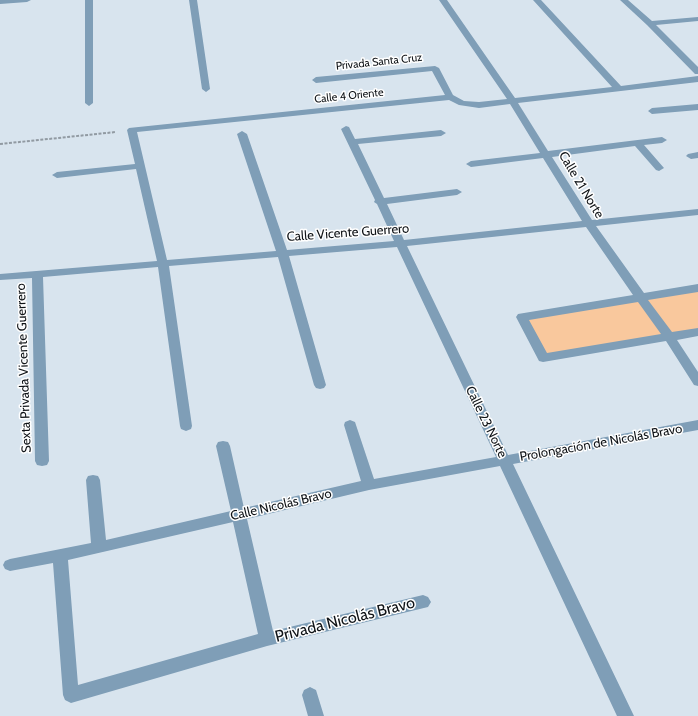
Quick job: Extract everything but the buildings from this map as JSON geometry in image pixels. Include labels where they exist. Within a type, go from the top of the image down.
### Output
[{"type":"street","points":[[0,2],[27,0]]},
{"type":"street","points":[[89,0],[89,103]]},
{"type":"street","points":[[193,0],[206,89]]},
{"type":"street","name":"Calle 21 Norte","points":[[443,0],[513,102],[589,224],[669,337],[698,382]]},
{"type":"street","points":[[537,0],[619,89]]},
{"type":"street","points":[[624,0],[650,23],[698,72]]},
{"type":"street","points":[[650,23],[698,19]]},
{"type":"street","name":"Privada Santa Cruz","points":[[316,80],[435,68],[450,97]]},
{"type":"street","name":"Calle 4 Oriente","points":[[132,130],[450,97],[462,103],[478,105],[513,102],[698,79]]},
{"type":"street","points":[[652,111],[698,107]]},
{"type":"street","name":"Calle 23 Norte","points":[[346,129],[379,202],[626,716]]},
{"type":"street","points":[[132,130],[163,264],[186,426]]},
{"type":"street","points":[[352,142],[441,133]]},
{"type":"street","points":[[242,134],[282,252],[320,385]]},
{"type":"street","points":[[471,164],[662,140]]},
{"type":"street","points":[[637,143],[659,168]]},
{"type":"street","points":[[57,175],[140,166]]},
{"type":"street","points":[[379,202],[457,192]]},
{"type":"street","name":"Calle Vicente Guerrero","points":[[0,277],[163,264],[282,252],[400,244],[698,212]]},
{"type":"street","name":"Sexta Privada Vicente Guerrero","points":[[37,274],[42,461]]},
{"type":"street","points":[[698,288],[522,317],[543,358],[698,332]]},
{"type":"street","points":[[350,424],[369,485]]},
{"type":"street","name":"Prolongación de Nicolás Bravo","points":[[504,460],[698,425]]},
{"type":"street","points":[[10,565],[60,556],[71,694],[267,639],[223,446]]},
{"type":"street","name":"Calle Nicolás Bravo","points":[[60,556],[369,485],[504,460]]},
{"type":"street","points":[[93,480],[99,547]]},
{"type":"street","name":"Privada Nicolás Bravo","points":[[267,639],[423,602]]},
{"type":"street","points":[[310,695],[316,716]]},
{"type":"path","points":[[0,144],[132,130]]},
{"type":"shaded area","points":[[698,291],[698,329],[546,354],[526,318]]}]
